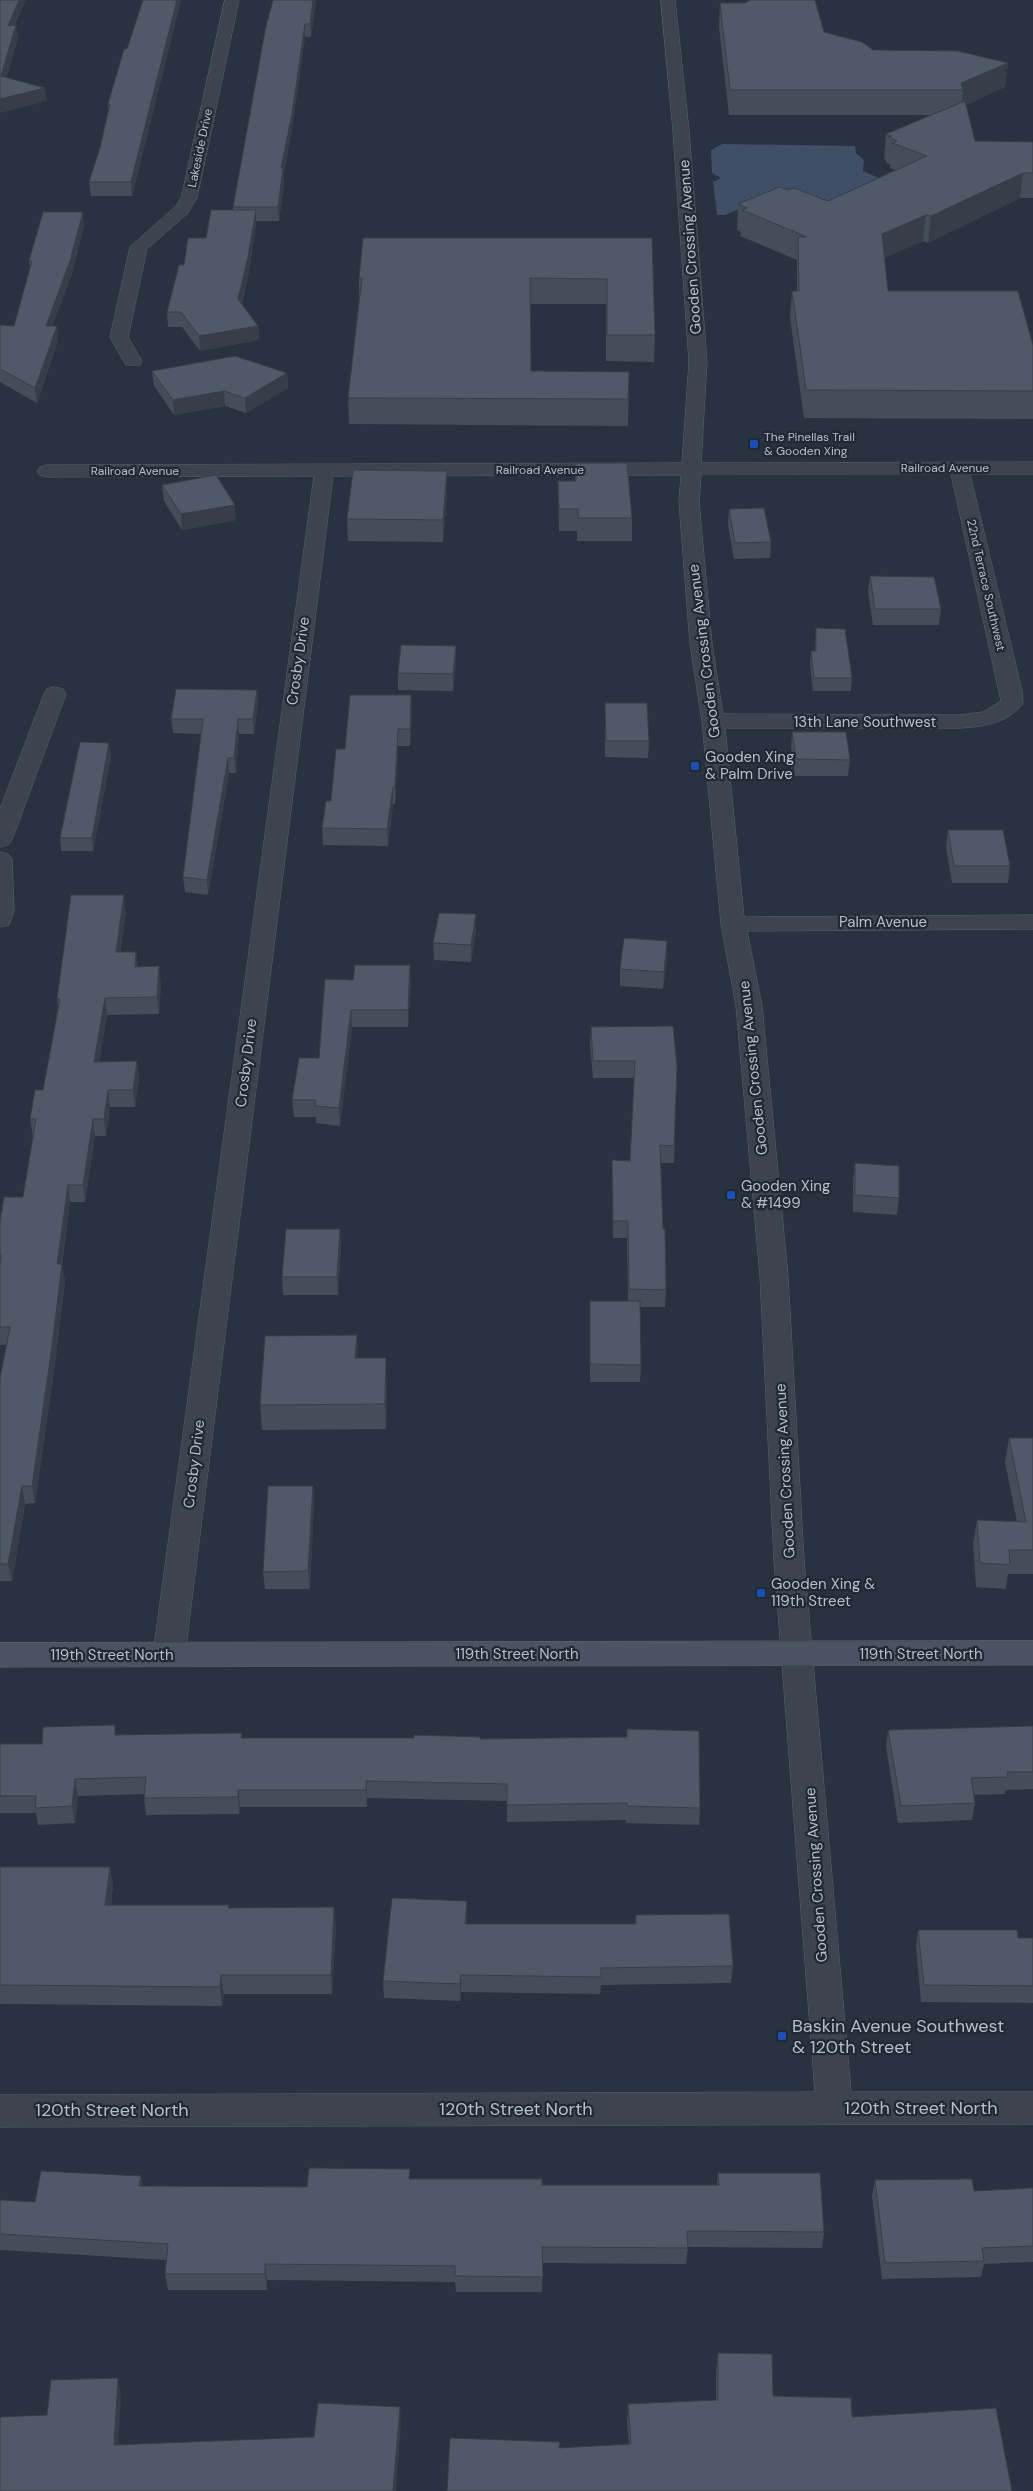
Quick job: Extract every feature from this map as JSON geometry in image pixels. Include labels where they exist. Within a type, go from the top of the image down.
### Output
[{"type":"street","name":"Lakeside Drive","points":[[133,361],[119,337],[139,247],[182,209],[189,198],[232,0]]},
{"type":"street","name":"Gooden Crossing Avenue","points":[[668,0],[681,131],[698,362],[688,502],[699,625],[713,721],[733,924],[749,1006],[774,1276],[789,1560],[834,2108]]},
{"type":"street","name":"22nd Terrace Southwest","points":[[959,468],[1012,703]]},
{"type":"street","name":"Railroad Avenue","points":[[47,471],[1033,468]]},
{"type":"street","name":"Crosby Drive","points":[[169,1654],[324,471]]},
{"type":"street","points":[[0,840],[55,694]]},
{"type":"street","name":"13th Lane Southwest","points":[[713,721],[980,721],[1003,713],[1012,703]]},
{"type":"street","points":[[0,859],[2,910],[0,920]]},
{"type":"street","name":"Palm Avenue","points":[[733,924],[1033,922]]},
{"type":"street","name":"119th Street North","points":[[0,1655],[1033,1653]]},
{"type":"street","name":"120th Street North","points":[[0,2111],[1033,2108]]},
{"type":"water","points":[[722,144],[855,146],[856,153],[864,160],[863,171],[888,182],[836,207],[751,204],[725,215],[717,215],[713,182],[721,178],[712,173],[711,150]]},
{"type":"building","points":[[0,0],[19,0],[8,26],[16,25],[1,76],[45,88],[0,99]]},
{"type":"building","points":[[143,0],[177,0],[131,182],[89,182],[100,148],[110,104],[108,104],[124,49],[127,49]]},
{"type":"building","points":[[273,0],[313,0],[310,24],[305,24],[292,114],[281,168],[283,168],[278,207],[233,207],[266,26]]},
{"type":"building","points":[[750,0],[815,0],[824,32],[862,42],[873,50],[958,51],[1008,63],[961,83],[963,90],[730,90],[720,3],[745,3]]},
{"type":"building","points":[[965,101],[975,141],[1033,142],[1033,173],[1023,173],[931,216],[926,215],[882,234],[888,291],[1018,291],[1033,345],[1033,391],[806,390],[792,291],[799,291],[798,237],[807,237],[742,210],[747,208],[738,204],[779,187],[788,190],[794,188],[828,201],[927,156],[892,143],[897,141],[888,137],[892,136],[886,134]]},
{"type":"building","points":[[211,210],[256,210],[238,299],[258,326],[199,336],[181,312],[167,312],[179,265],[184,265],[188,238],[206,238]]},
{"type":"building","points":[[43,212],[83,212],[70,261],[46,326],[57,326],[35,388],[0,369],[0,325],[14,326]]},
{"type":"building","points":[[363,238],[652,238],[655,335],[607,335],[607,279],[530,278],[531,371],[629,372],[628,399],[348,398],[362,278],[359,278]]},
{"type":"building","points":[[235,356],[287,373],[245,398],[224,391],[173,400],[152,371]]},
{"type":"building","points":[[575,463],[627,463],[632,518],[578,518],[578,509],[559,509],[558,481],[576,481]]},
{"type":"building","points":[[353,470],[447,471],[443,520],[347,519]]},
{"type":"building","points":[[216,475],[235,505],[181,514],[162,485]]},
{"type":"building","points":[[764,508],[771,542],[735,543],[729,509]]},
{"type":"building","points":[[870,576],[934,577],[941,609],[875,609]]},
{"type":"building","points":[[816,628],[845,629],[852,678],[814,678],[811,651],[816,651]]},
{"type":"building","points":[[401,645],[456,646],[453,674],[398,673]]},
{"type":"building","points":[[176,689],[257,690],[253,719],[238,719],[234,758],[228,758],[207,880],[183,877],[203,719],[171,719]]},
{"type":"building","points":[[350,695],[411,695],[410,729],[398,729],[395,787],[393,787],[387,829],[322,828],[326,801],[331,801],[336,749],[345,749]]},
{"type":"building","points":[[605,703],[647,703],[649,741],[606,741]]},
{"type":"building","points":[[792,732],[846,732],[850,760],[796,759]]},
{"type":"building","points":[[80,742],[109,743],[92,838],[60,838]]},
{"type":"building","points":[[948,830],[1003,830],[1010,866],[954,866]]},
{"type":"building","points":[[71,895],[124,895],[116,952],[136,952],[135,967],[159,966],[157,997],[105,998],[94,1062],[137,1061],[133,1090],[108,1090],[104,1119],[93,1119],[83,1185],[68,1185],[57,1264],[62,1264],[32,1486],[22,1486],[8,1564],[0,1564],[0,1378],[10,1327],[0,1327],[0,1221],[4,1197],[23,1197],[36,1119],[30,1119],[35,1090],[43,1090],[60,999],[57,999]]},
{"type":"building","points":[[439,913],[476,914],[471,945],[433,943]]},
{"type":"building","points":[[624,938],[667,941],[664,972],[620,969]]},
{"type":"building","points":[[355,965],[410,965],[408,1010],[351,1010],[339,1108],[315,1106],[316,1100],[292,1100],[299,1058],[319,1058],[325,979],[353,980]]},
{"type":"building","points":[[673,1026],[677,1066],[674,1146],[660,1145],[663,1229],[665,1229],[666,1290],[629,1289],[628,1221],[613,1221],[612,1160],[630,1161],[635,1061],[593,1061],[591,1027]]},
{"type":"building","points":[[855,1163],[899,1166],[899,1198],[855,1195]]},
{"type":"building","points":[[286,1229],[340,1229],[337,1277],[282,1277]]},
{"type":"building","points":[[590,1301],[640,1301],[641,1365],[590,1364]]},
{"type":"building","points":[[357,1335],[355,1358],[386,1358],[385,1404],[260,1405],[265,1336]]},
{"type":"building","points":[[1009,1438],[1033,1438],[1033,1550],[1009,1550],[1010,1565],[980,1563],[977,1520],[1026,1522]]},
{"type":"building","points":[[268,1486],[313,1486],[308,1571],[263,1572]]},
{"type":"building","points":[[115,1725],[115,1735],[242,1733],[241,1738],[414,1738],[414,1735],[480,1737],[480,1739],[627,1737],[627,1729],[699,1731],[700,1808],[627,1806],[627,1803],[507,1805],[507,1784],[366,1781],[366,1790],[238,1790],[238,1797],[144,1798],[146,1777],[75,1779],[72,1806],[35,1808],[36,1796],[0,1796],[0,1744],[42,1744],[43,1727]]},
{"type":"building","points":[[1033,1726],[1033,1772],[1007,1772],[1008,1777],[971,1778],[975,1803],[901,1806],[888,1730]]},
{"type":"building","points":[[0,1867],[110,1867],[105,1905],[229,1905],[228,1908],[334,1907],[331,1975],[221,1975],[220,1987],[0,1985]]},
{"type":"building","points":[[392,1898],[467,1901],[465,1924],[636,1924],[636,1915],[729,1914],[733,1966],[601,1968],[601,1977],[461,1975],[460,1984],[383,1981]]},
{"type":"building","points":[[918,1930],[1017,1930],[1018,1938],[1033,1938],[1033,1986],[924,1985]]},
{"type":"building","points":[[309,2168],[410,2169],[409,2179],[542,2179],[542,2185],[719,2185],[718,2173],[820,2173],[824,2232],[687,2231],[688,2248],[542,2247],[543,2277],[455,2276],[455,2266],[265,2264],[265,2274],[165,2274],[168,2244],[0,2234],[0,2200],[35,2202],[41,2171],[141,2176],[139,2186],[307,2187]]},
{"type":"building","points":[[972,2179],[974,2191],[1033,2188],[1033,2246],[982,2248],[984,2261],[885,2263],[875,2180]]},
{"type":"building","points":[[718,2353],[772,2354],[773,2396],[851,2398],[852,2417],[996,2408],[1012,2491],[447,2491],[450,2438],[560,2442],[559,2448],[631,2444],[628,2404],[718,2400]]},
{"type":"building","points":[[118,2378],[114,2445],[314,2437],[318,2403],[400,2407],[393,2491],[0,2491],[0,2417],[47,2415],[51,2380]]},
{"type":"place","name":"The Pinellas Trail & Gooden Xing","points":[[754,444]]},
{"type":"place","name":"Gooden Xing & Palm Drive","points":[[695,766]]},
{"type":"place","name":"Gooden Xing & #1499","points":[[731,1195]]},
{"type":"place","name":"Gooden Xing & 119th Street","points":[[761,1593]]},
{"type":"place","name":"Baskin Avenue Southwest & 120th Street","points":[[782,2036]]}]
